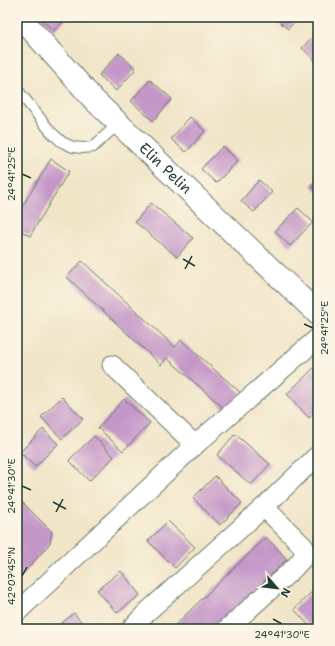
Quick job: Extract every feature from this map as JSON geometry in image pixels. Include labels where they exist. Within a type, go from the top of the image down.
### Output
[{"type":"street","name":"Elin Pelin","points":[[20,17],[94,100],[118,124],[316,309]]},
{"type":"street","points":[[17,612],[195,445],[318,338]]},
{"type":"street","points":[[112,365],[195,445]]},
{"type":"street","points":[[131,629],[147,612],[264,507],[318,455]]},
{"type":"street","points":[[227,629],[303,558],[304,548],[264,507]]},
{"type":"lane","points":[[17,90],[51,132],[62,142],[73,147],[93,147],[118,124]]},
{"type":"building","points":[[40,17],[69,17],[53,31]]},
{"type":"building","points":[[274,17],[299,17],[288,29]]},
{"type":"building","points":[[316,33],[318,35],[318,63],[302,48]]},
{"type":"building","points":[[119,53],[136,69],[116,91],[99,75]]},
{"type":"building","points":[[150,80],[172,99],[153,121],[131,101]]},
{"type":"building","points":[[190,117],[205,131],[186,152],[171,139]]},
{"type":"building","points":[[223,146],[238,161],[216,183],[201,169]]},
{"type":"building","points":[[51,159],[69,171],[30,236],[17,229],[17,215]]},
{"type":"building","points":[[318,178],[318,192],[311,186]]},
{"type":"building","points":[[259,180],[272,192],[254,212],[241,201]]},
{"type":"building","points":[[151,203],[193,238],[177,257],[135,222]]},
{"type":"building","points":[[298,208],[313,222],[290,246],[275,231]]},
{"type":"building","points":[[82,261],[175,347],[181,340],[241,393],[226,410],[167,358],[161,365],[67,277]]},
{"type":"building","points":[[318,364],[318,409],[309,418],[287,394]]},
{"type":"building","points":[[62,397],[83,419],[62,439],[41,417]]},
{"type":"building","points":[[124,399],[150,423],[123,451],[98,428]]},
{"type":"building","points":[[43,429],[58,444],[35,467],[20,452]]},
{"type":"building","points":[[235,434],[270,464],[251,485],[217,455]]},
{"type":"building","points":[[94,436],[114,457],[89,481],[69,460]]},
{"type":"building","points":[[215,476],[242,503],[220,525],[193,498]]},
{"type":"building","points":[[17,497],[52,532],[50,543],[17,581]]},
{"type":"building","points":[[168,521],[195,547],[175,568],[148,541]]},
{"type":"building","points":[[266,537],[287,559],[215,629],[171,629]]},
{"type":"building","points":[[121,571],[140,595],[117,613],[97,590]]},
{"type":"building","points":[[314,590],[318,595],[318,629],[312,629],[294,609]]},
{"type":"building","points":[[74,613],[87,629],[55,629]]}]
